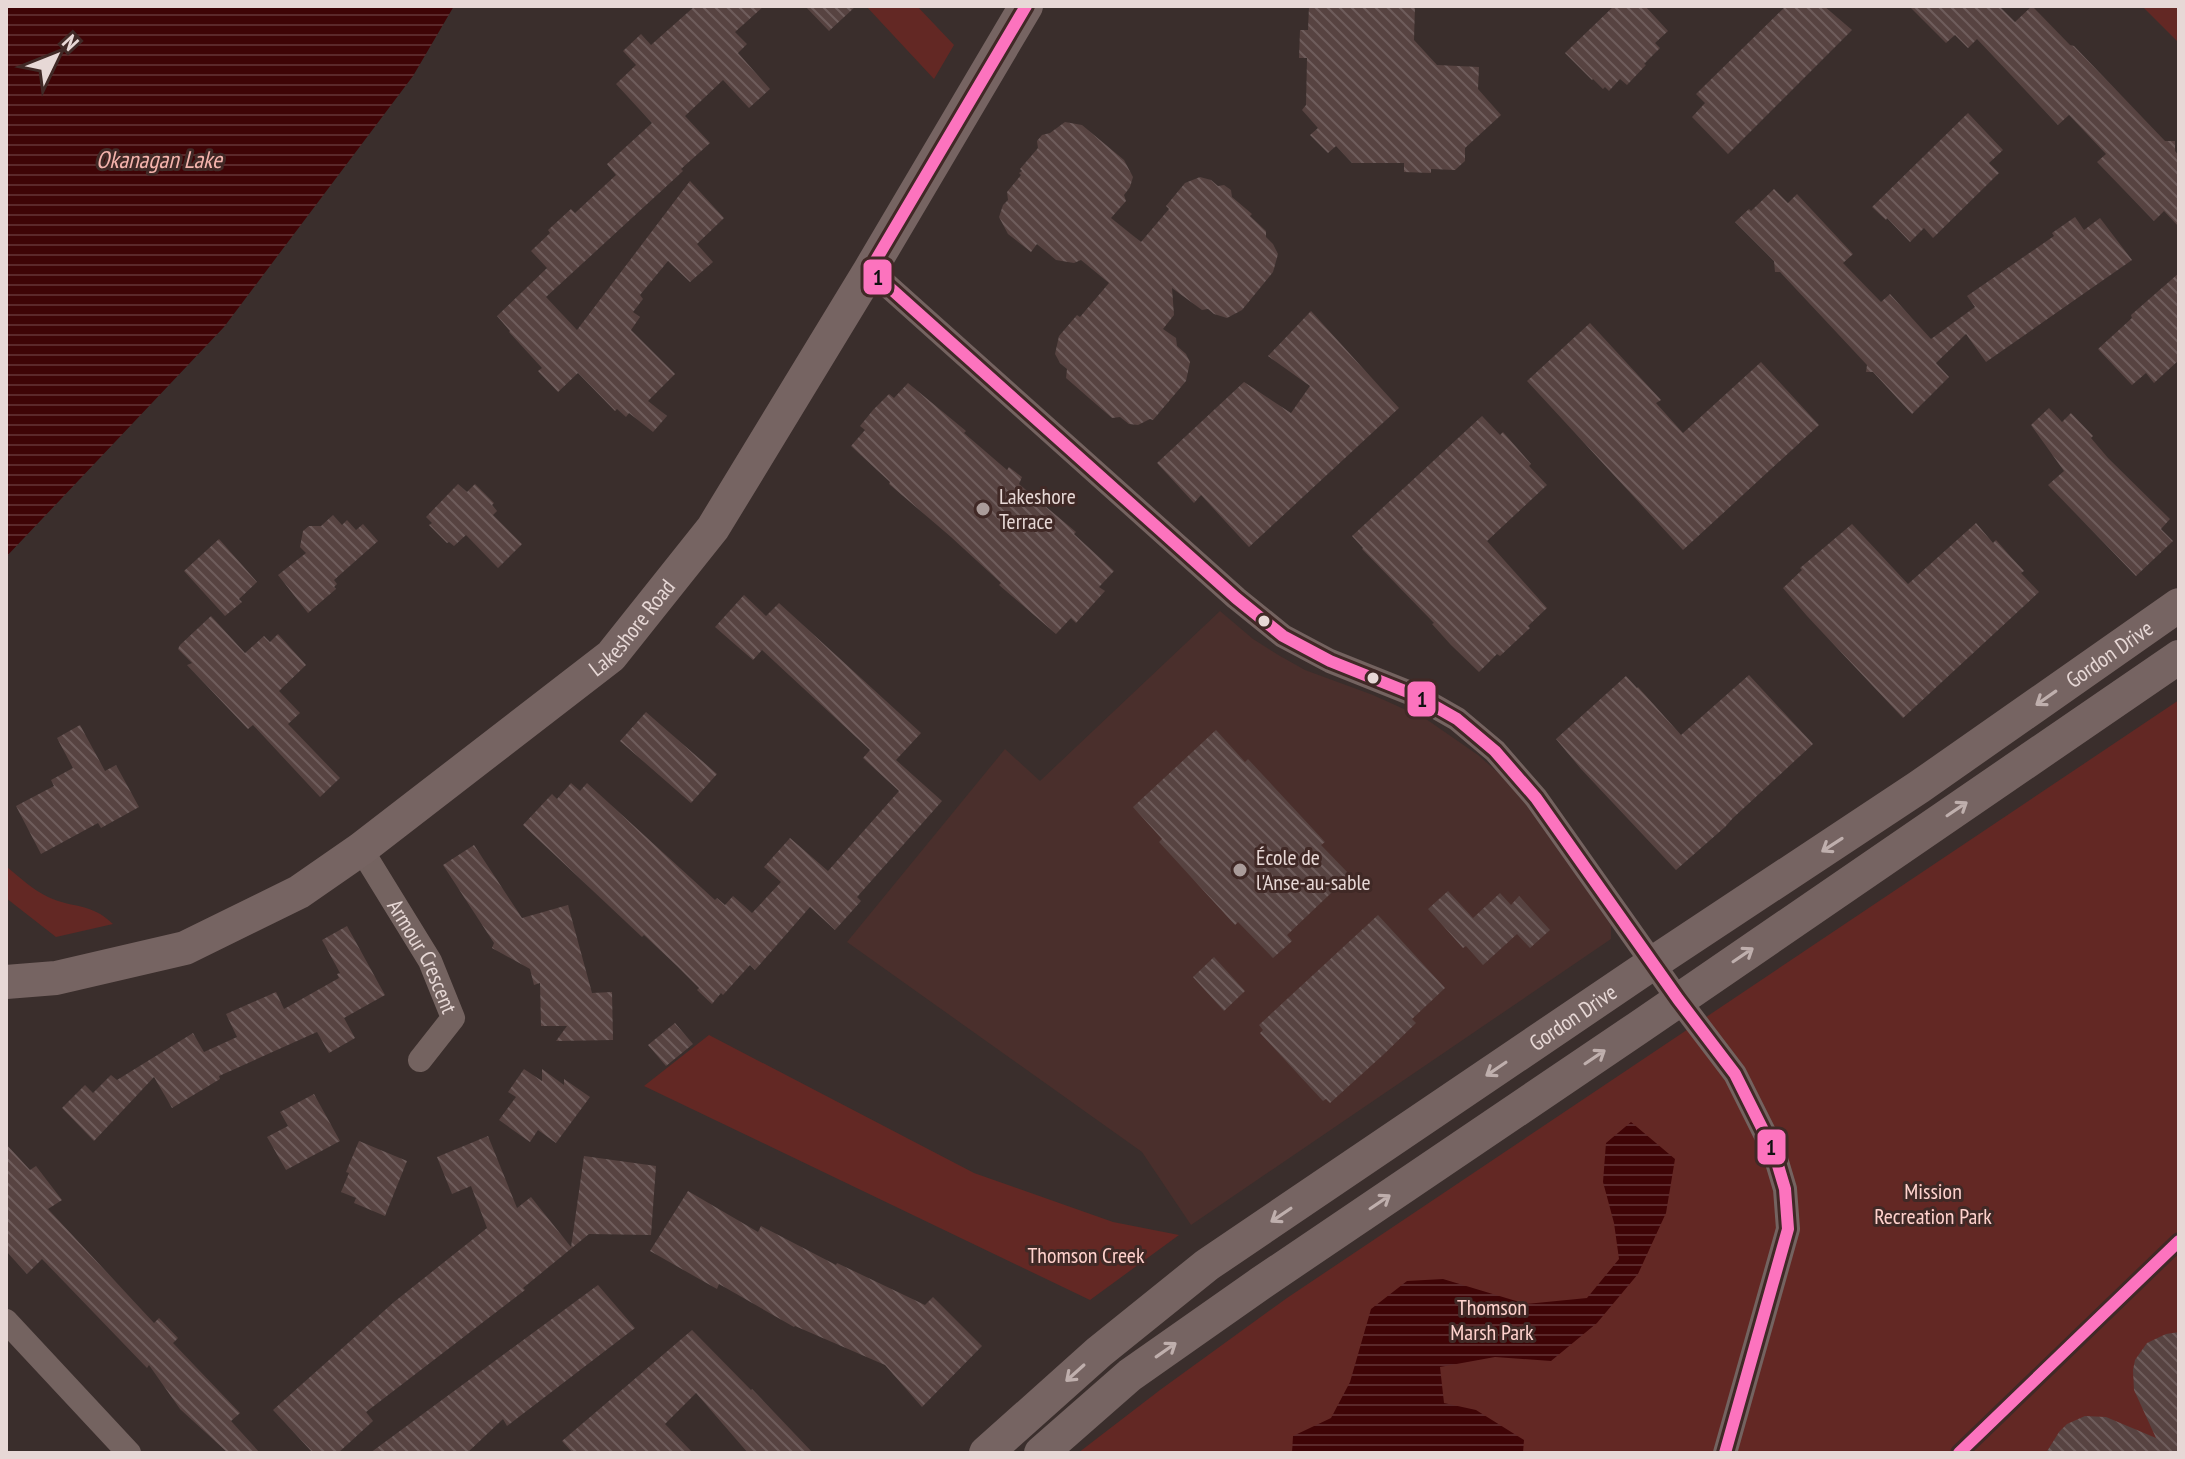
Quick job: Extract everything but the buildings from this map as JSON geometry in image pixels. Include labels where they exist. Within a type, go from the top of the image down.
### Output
[{"type":"main road","name":"Lakeshore Road","points":[[6,982],[56,978],[185,948],[299,892],[361,849],[611,656],[713,528],[1026,6]]},
{"type":"main road","name":"Gordon Drive","points":[[986,1453],[1099,1352],[1207,1265],[1919,787],[2179,605]]},
{"type":"main road","name":"Gordon Drive","points":[[1041,1453],[1130,1375],[1274,1274],[2179,657]]},
{"type":"street","points":[[870,270],[1274,629],[1330,661],[1415,695],[1457,719],[1495,751],[1536,798],[1735,1074],[1774,1152],[1785,1189],[1788,1229],[1725,1453]]},
{"type":"street","name":"Armour Crescent","points":[[361,849],[430,961],[453,1018],[420,1060]]},
{"type":"street","points":[[6,1321],[129,1453]]},
{"type":"shaded area","name":"École de l'Anse-au-sable","points":[[1220,611],[1253,639],[1305,670],[1426,719],[1478,755],[1513,786],[1537,814],[1611,925],[1611,939],[1191,1225],[1142,1152],[847,942],[1005,749],[1040,781]]},
{"type":"green space","points":[[866,6],[917,6],[954,45],[934,79]]},
{"type":"green space","points":[[2142,6],[2179,6],[2179,43]]},
{"type":"green space","name":"Mission Recreation Park","points":[[2179,700],[2179,1453],[1078,1453],[1287,1298]]},
{"type":"green space","points":[[6,866],[42,894],[97,912],[113,924],[56,937],[6,898]]},
{"type":"green space","name":"Thomson Creek","points":[[709,1035],[974,1173],[1113,1222],[1179,1235],[1090,1300],[644,1086]]},
{"type":"water","name":"Okanagan Lake","points":[[6,6],[454,6],[413,76],[224,327],[6,557]]},
{"type":"water","points":[[1631,1122],[1675,1159],[1666,1213],[1638,1274],[1597,1323],[1551,1361],[1495,1357],[1440,1367],[1444,1403],[1476,1410],[1524,1440],[1523,1453],[1292,1453],[1293,1436],[1331,1418],[1350,1382],[1371,1309],[1407,1281],[1443,1279],[1526,1304],[1587,1298],[1619,1259],[1614,1223],[1603,1182],[1606,1143]]},
{"type":"transit line","name":"1","points":[[1026,6],[870,270],[1236,598],[1283,636],[1330,661],[1415,695],[1457,719],[1495,751],[1536,798],[1735,1074],[1774,1152],[1785,1189],[1788,1229],[1725,1453]]},
{"type":"transit line","name":"1","points":[[1959,1453],[2179,1241]]},
{"type":"place","name":"Lakeshore Terrace","points":[[983,509]]},
{"type":"place","name":"École de l'Anse-au-sable","points":[[1240,870]]},
{"type":"park label","name":"Thomson Marsh Park","points":[[1492,1320]]}]
